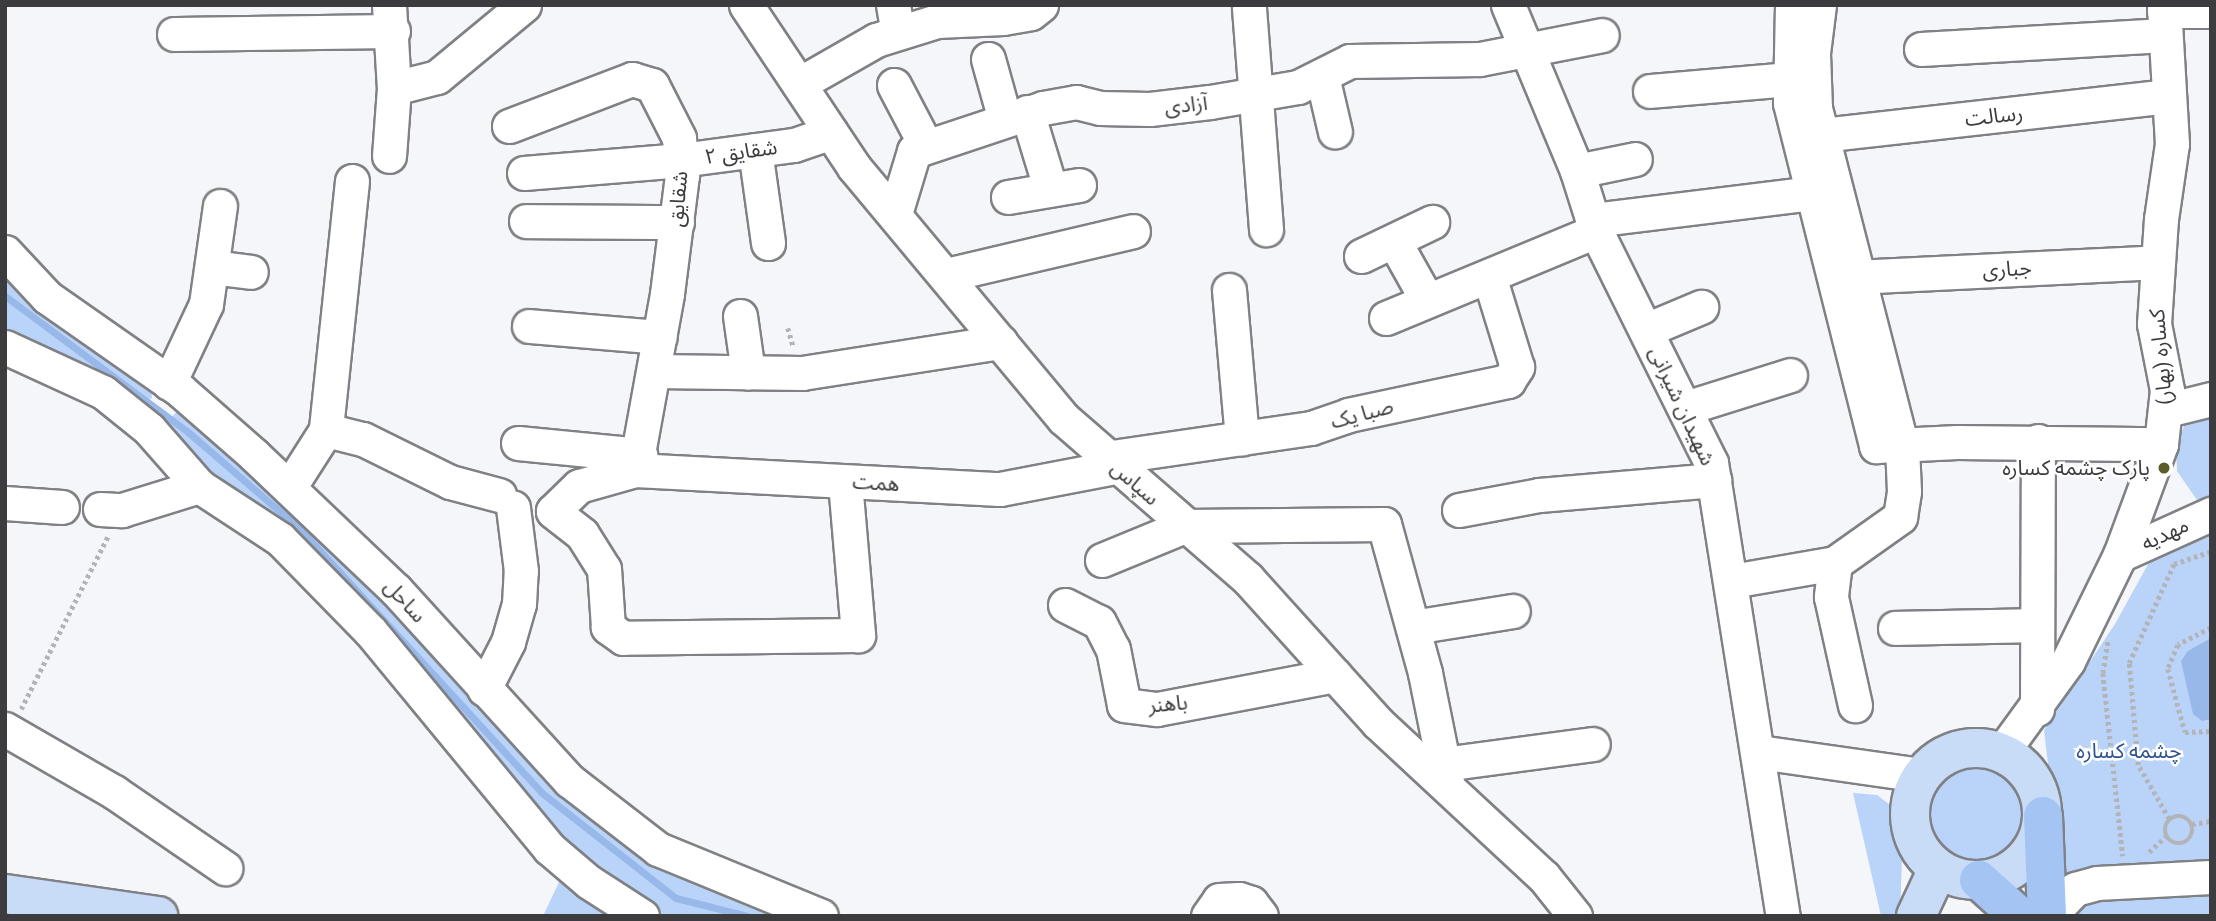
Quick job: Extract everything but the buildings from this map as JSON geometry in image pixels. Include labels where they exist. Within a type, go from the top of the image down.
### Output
[{"type":"highway","points":[[2043,816],[2048,916]]},
{"type":"highway","points":[[1979,880],[2019,916]]},
{"type":"main road","points":[[1984,748],[2002,752],[2032,778],[2043,816],[2030,853],[1999,876],[1979,880],[1938,869],[1916,842],[1911,825],[1910,808],[1922,775],[1934,762],[1958,750],[1984,748]]},
{"type":"main road","points":[[1916,916],[1938,869]]},
{"type":"main road","points":[[5,894],[158,916]]},
{"type":"street","name":"سپاس","points":[[746,5],[831,132],[1063,418],[1110,462],[1248,579],[1335,675],[1446,775],[1544,877],[1576,916]]},
{"type":"street","points":[[799,84],[876,40],[895,19],[937,21],[1031,13],[1041,5]]},
{"type":"street","name":"شهیدان شیرانی","points":[[1508,5],[1525,52],[1577,171],[1594,225],[1711,463],[1732,581],[1783,916]]},
{"type":"street","points":[[1792,5],[1790,103],[1811,193],[1889,447]]},
{"type":"street","points":[[1732,581],[1835,564],[1900,517],[1855,276],[1821,135],[1813,53],[1819,5]]},
{"type":"street","points":[[1249,8],[1259,94],[1266,229]]},
{"type":"street","points":[[394,88],[437,77],[514,9]]},
{"type":"street","points":[[1922,49],[2211,11]]},
{"type":"street","name":"کساره (بهار)","points":[[2002,752],[2037,709],[2099,599],[2120,555],[2161,444],[2167,410],[2154,324],[2158,262],[2172,144],[2164,17]]},
{"type":"street","points":[[174,34],[245,19],[391,18],[394,88],[389,156]]},
{"type":"street","name":"آزادی","points":[[926,146],[1016,116],[1076,102],[1100,108],[1150,109],[1298,87],[1350,61],[1480,58],[1525,52],[1602,35]]},
{"type":"street","points":[[988,59],[1016,116],[1065,186],[1008,197]]},
{"type":"street","points":[[1322,76],[1335,132]]},
{"type":"street","name":"شقایق","points":[[509,126],[632,79],[652,85],[679,138],[681,160],[677,222],[655,372],[637,462]]},
{"type":"street","points":[[1650,92],[1790,79]]},
{"type":"street","points":[[894,85],[926,146],[914,151],[895,214]]},
{"type":"street","name":"رسالت","points":[[1821,135],[2168,96]]},
{"type":"street","name":"شقایق ۲","points":[[524,173],[681,160],[794,145],[831,132]]},
{"type":"street","points":[[755,150],[768,243]]},
{"type":"street","points":[[1577,171],[1635,159]]},
{"type":"street","points":[[289,488],[327,430],[352,181]]},
{"type":"street","points":[[1386,318],[1489,276],[1594,225],[1811,193]]},
{"type":"street","points":[[149,429],[175,387],[206,304],[220,206]]},
{"type":"street","points":[[526,221],[677,222]]},
{"type":"street","points":[[1361,256],[1432,222]]},
{"type":"street","points":[[946,275],[1133,231]]},
{"type":"street","points":[[1394,241],[1427,300]]},
{"type":"street","name":"ساحل","points":[[5,251],[47,296],[175,387],[289,488],[396,590],[570,781],[658,849],[821,916]]},
{"type":"street","name":"جباری","points":[[1855,276],[2158,262]]},
{"type":"street","points":[[212,267],[251,272]]},
{"type":"street","name":"صبا یک","points":[[1110,462],[1311,428],[1348,415],[1508,381],[1517,367],[1489,276]]},
{"type":"street","points":[[1229,290],[1242,438]]},
{"type":"street","points":[[1646,330],[1701,307]]},
{"type":"street","points":[[740,317],[748,372]]},
{"type":"street","points":[[529,327],[660,337]]},
{"type":"street","points":[[655,372],[802,373],[1001,342]]},
{"type":"street","points":[[5,347],[103,392],[149,429],[199,485],[280,539],[371,632],[549,848],[589,882],[642,916]]},
{"type":"street","points":[[1685,408],[1790,375]]},
{"type":"street","points":[[2167,410],[2211,399]]},
{"type":"street","points":[[327,430],[363,439],[450,482],[506,501],[521,571],[519,604],[508,642],[484,689]]},
{"type":"street","points":[[1889,447],[2038,441],[2161,444]]},
{"type":"street","points":[[2037,709],[2038,441]]},
{"type":"street","name":"همت","points":[[519,443],[637,462],[845,482],[1000,489],[1110,462]]},
{"type":"street","points":[[637,462],[579,486],[553,511],[582,534],[604,569],[608,627],[623,638],[858,635],[845,482]]},
{"type":"street","points":[[1459,510],[1539,495],[1714,480]]},
{"type":"street","points":[[111,509],[199,485]]},
{"type":"street","points":[[5,503],[62,507]]},
{"type":"street","name":"مهدیه","points":[[2120,555],[2211,514]]},
{"type":"street","points":[[1102,560],[1185,526],[1384,524],[1413,626],[1446,775],[1593,744]]},
{"type":"street","points":[[1835,564],[1831,597],[1855,705]]},
{"type":"street","name":"باهنر","points":[[1065,605],[1099,622],[1113,649],[1124,705],[1157,709],[1335,675]]},
{"type":"street","points":[[1413,626],[1513,611]]},
{"type":"street","points":[[1895,628],[2037,625]]},
{"type":"street","points":[[7,731],[114,792],[225,868]]},
{"type":"street","points":[[1759,752],[1922,775]]},
{"type":"street","points":[[2048,916],[2075,889],[2123,881],[2211,877]]},
{"type":"street","points":[[1208,916],[1219,900],[1239,898],[1251,903],[1261,916]]},
{"type":"path","points":[[7,731],[111,509]]},
{"type":"path","points":[[2192,824],[2191,838],[2178,844],[2166,836],[2169,819],[2138,765],[2129,663],[2174,564],[2211,551]]},
{"type":"path","points":[[2099,599],[2110,649],[2104,673],[2123,881]]},
{"type":"path","points":[[2211,628],[2178,645],[2168,669],[2185,732],[2211,731]]},
{"type":"path","points":[[2169,819],[2182,816],[2192,824],[2211,821]]},
{"type":"green space","points":[[5,272],[151,385],[152,398],[135,405],[5,331]]},
{"type":"green space","points":[[185,403],[239,449],[561,783],[805,916],[663,916],[633,905],[597,878],[203,481],[159,431]]},
{"type":"green space","points":[[2211,414],[2211,496],[2197,500],[2177,471],[2176,446],[2187,419]]},
{"type":"green space","name":"چشمه کساره","points":[[2211,535],[2211,916],[2066,916],[2044,730],[2115,624],[2152,557]]},
{"type":"green space","points":[[1977,761],[1997,765],[2013,776],[2024,792],[2028,812],[2024,832],[2013,848],[1997,859],[1977,863],[1957,859],[1941,848],[1930,832],[1926,812],[1930,792],[1941,776],[1957,765]]},
{"type":"green space","points":[[1853,793],[1877,795],[1894,808],[1903,829],[1900,916],[1881,916]]},
{"type":"green space","points":[[560,880],[610,912],[618,916],[543,916]]},
{"type":"shaded area","points":[[2211,638],[2211,719],[2202,721],[2193,714],[2181,661],[2188,651]]},
{"type":"waterway","points":[[5,296],[188,432],[301,530],[542,793],[676,898],[747,916]]},
{"type":"place","name":"پارک چشمه کساره","points":[[2164,468]]}]
